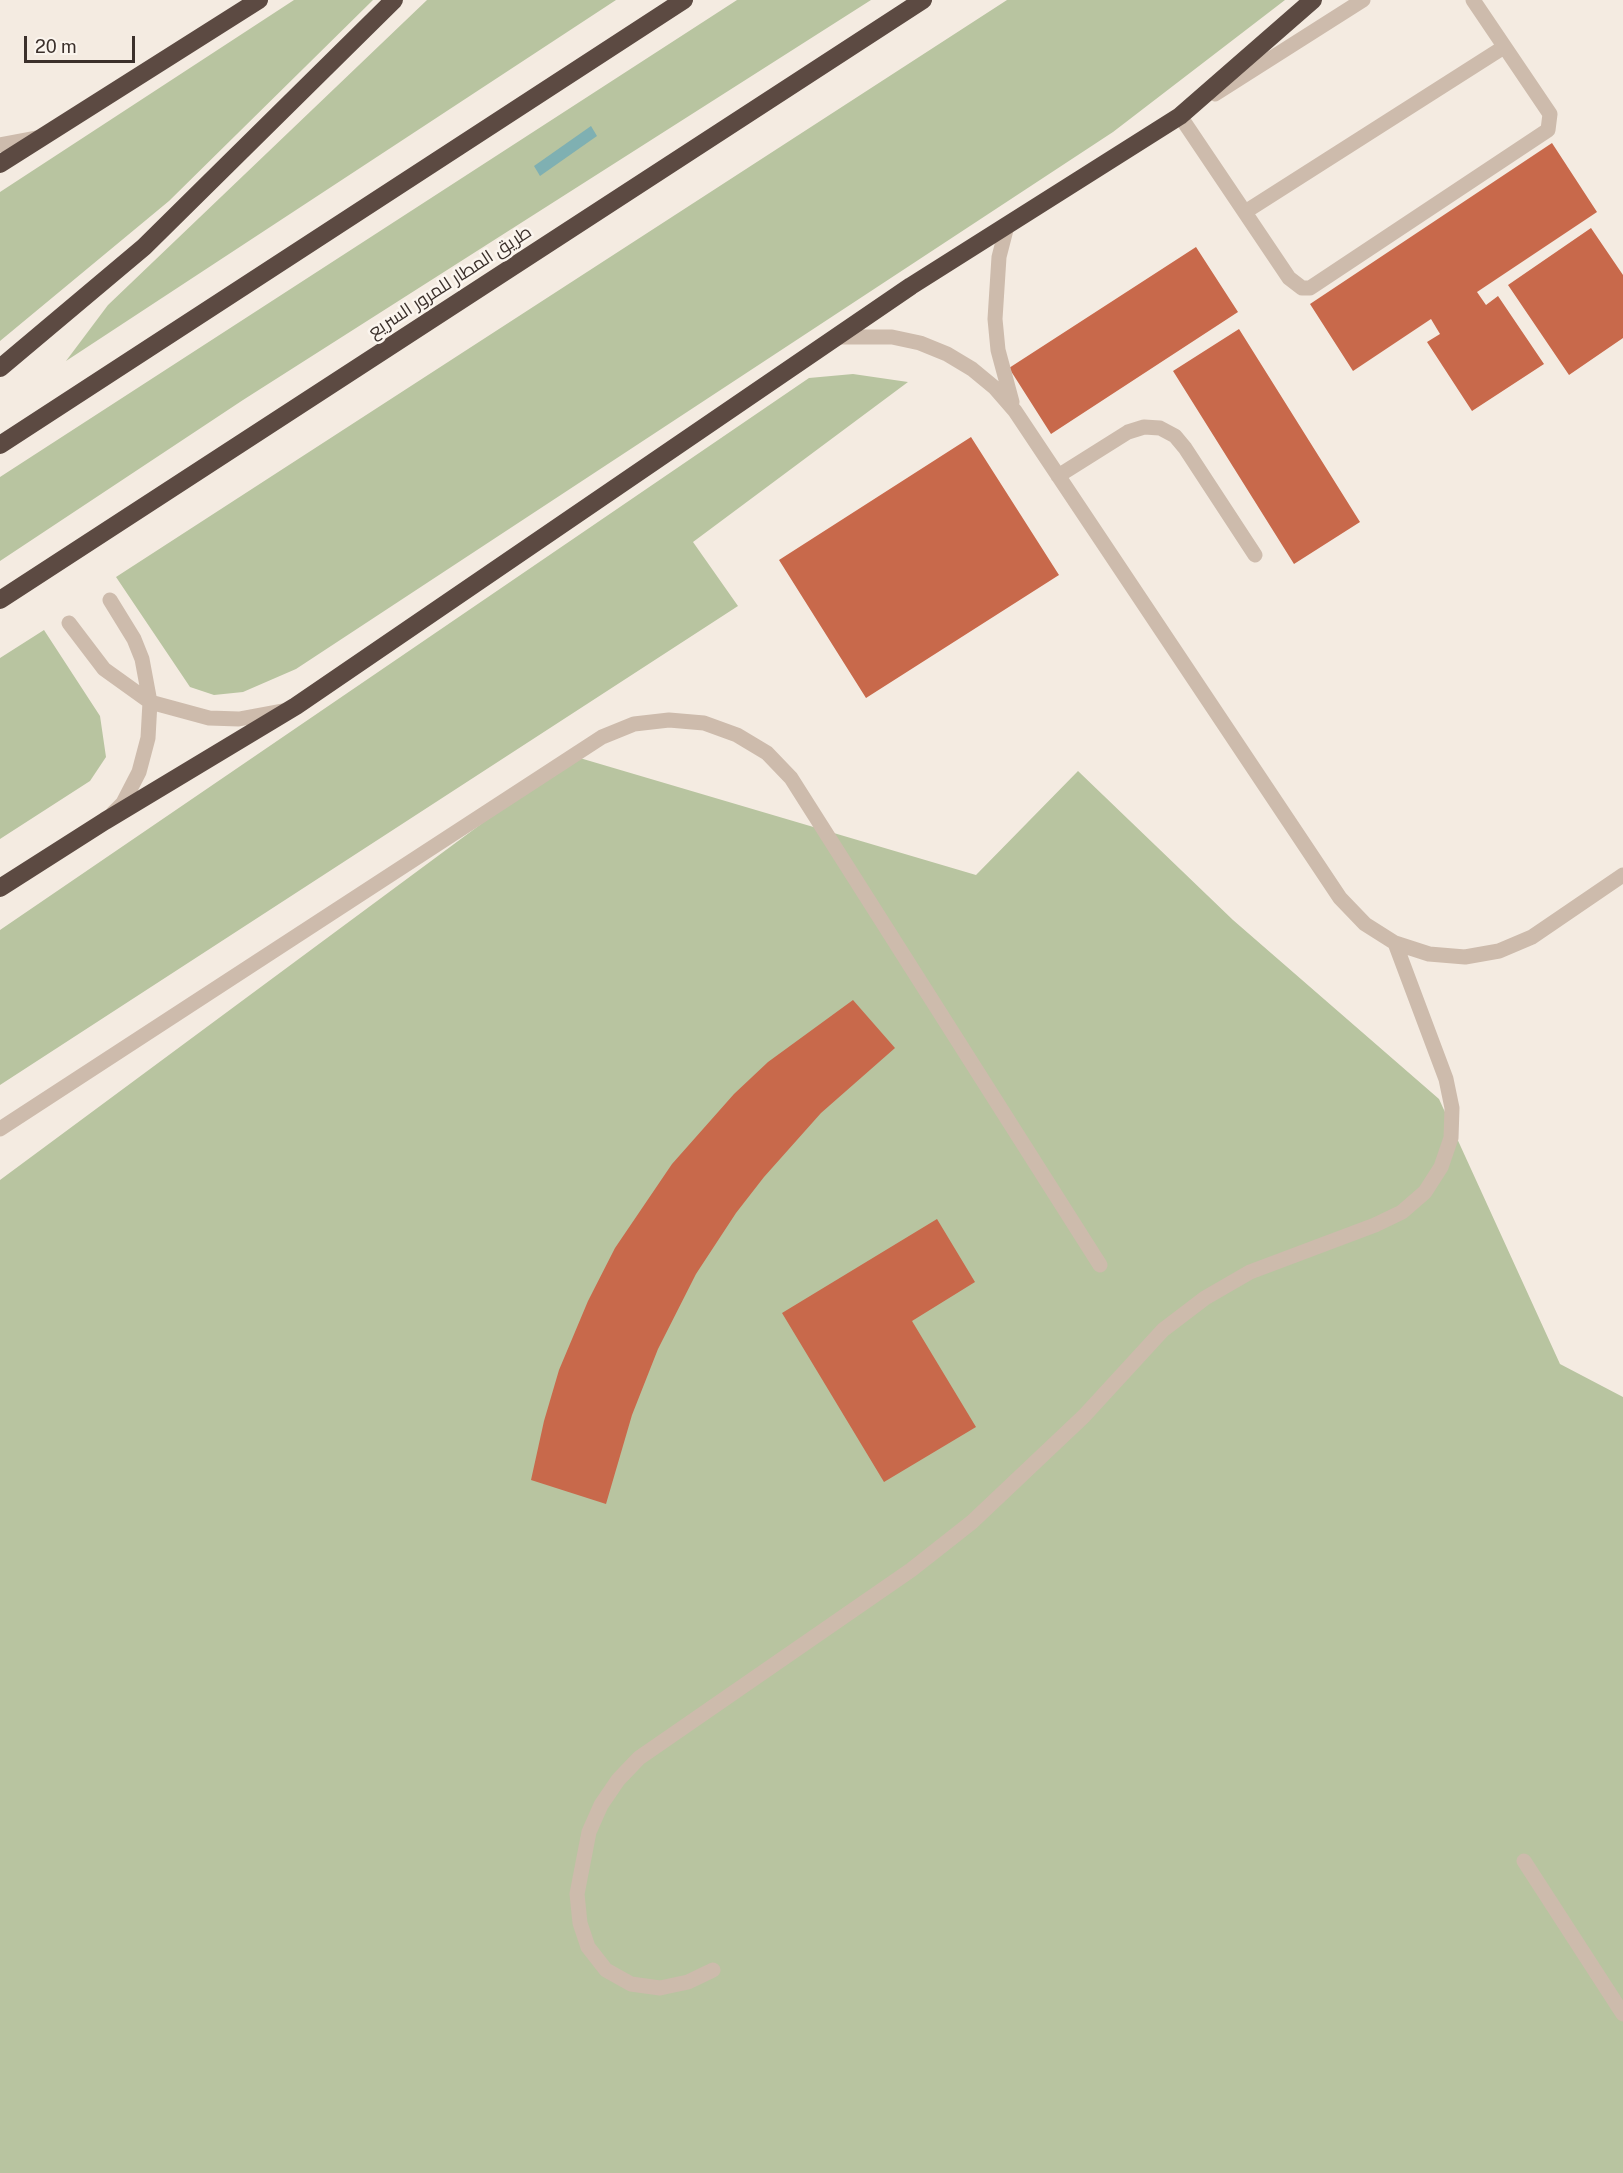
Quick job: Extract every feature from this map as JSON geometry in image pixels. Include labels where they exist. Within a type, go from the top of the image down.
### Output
[{"type":"highway","points":[[0,164],[259,0]]},
{"type":"highway","points":[[0,368],[144,247],[394,0]]},
{"type":"highway","points":[[0,445],[684,0]]},
{"type":"highway","name":"طريق المطار للمرور السريع","points":[[0,600],[923,0]]},
{"type":"highway","points":[[0,888],[105,821],[296,706],[911,286],[1180,116],[1313,0]]},
{"type":"lane","points":[[1363,0],[1180,116],[1294,284],[1310,288],[1318,285],[1548,130],[1550,114],[1473,0]]},
{"type":"lane","points":[[1245,212],[1504,47]]},
{"type":"lane","points":[[0,145],[48,135]]},
{"type":"lane","points":[[1007,226],[999,256],[995,319],[1005,381],[1015,411]]},
{"type":"lane","points":[[836,337],[892,337],[920,343],[947,354],[980,375],[1015,411],[1340,898],[1365,924],[1395,943],[1429,954],[1465,957],[1499,951],[1532,937],[1623,875]]},
{"type":"lane","points":[[1058,476],[1128,432],[1144,427],[1160,428],[1175,436],[1185,448],[1256,555]]},
{"type":"lane","points":[[105,821],[123,803],[139,772],[148,738],[150,702],[147,680],[134,639],[110,600]]},
{"type":"lane","points":[[69,623],[105,669],[150,702],[209,718],[239,719],[269,715],[296,706]]},
{"type":"lane","points":[[0,1129],[602,737],[634,724],[669,720],[704,723],[747,741],[767,753],[791,778],[1100,1265]]},
{"type":"lane","points":[[713,1970],[688,1982],[660,1988],[631,1984],[606,1970],[588,1947],[580,1923],[578,1894],[589,1832],[601,1805],[618,1780],[639,1758],[911,1570],[972,1522],[1076,1424],[1163,1330],[1205,1298],[1250,1272],[1376,1225],[1402,1212],[1425,1192],[1441,1167],[1448,1148],[1452,1108],[1446,1079],[1395,943]]},
{"type":"lane","points":[[1524,1861],[1623,2014]]},
{"type":"green space","points":[[294,0],[373,0],[169,201],[0,341],[0,192]]},
{"type":"green space","points":[[427,0],[616,0],[66,361],[108,305]]},
{"type":"green space","points":[[737,0],[871,0],[243,400],[0,561],[0,477]]},
{"type":"green space","points":[[1007,0],[1285,0],[1113,132],[296,669],[243,692],[214,695],[190,687],[116,577]]},
{"type":"green space","points":[[853,374],[908,382],[693,542],[738,606],[0,1085],[0,930],[809,378]]},
{"type":"green space","points":[[44,630],[100,716],[106,757],[90,781],[0,839],[0,658]]},
{"type":"green space","points":[[573,756],[976,875],[1078,771],[1233,920],[1439,1099],[1560,1364],[1623,1397],[1623,2173],[0,2173],[0,1180]]},
{"type":"water","points":[[591,126],[597,136],[540,176],[534,166]]},
{"type":"building","points":[[1552,143],[1597,212],[1477,292],[1486,305],[1498,296],[1544,364],[1472,411],[1427,342],[1440,334],[1431,319],[1353,371],[1310,304]]},
{"type":"building","points":[[1591,228],[1623,275],[1623,338],[1569,375],[1508,285]]},
{"type":"building","points":[[1196,247],[1238,312],[1051,434],[1009,368]]},
{"type":"building","points":[[1239,329],[1360,522],[1294,564],[1173,371]]},
{"type":"building","points":[[971,437],[1059,575],[866,698],[779,560]]},
{"type":"building","points":[[853,1000],[895,1048],[821,1113],[764,1177],[736,1213],[696,1274],[658,1349],[632,1415],[606,1504],[531,1480],[544,1421],[559,1370],[588,1301],[615,1248],[672,1164],[734,1094],[768,1062]]},
{"type":"building","points":[[937,1219],[975,1282],[912,1321],[976,1427],[884,1482],[782,1313]]}]
